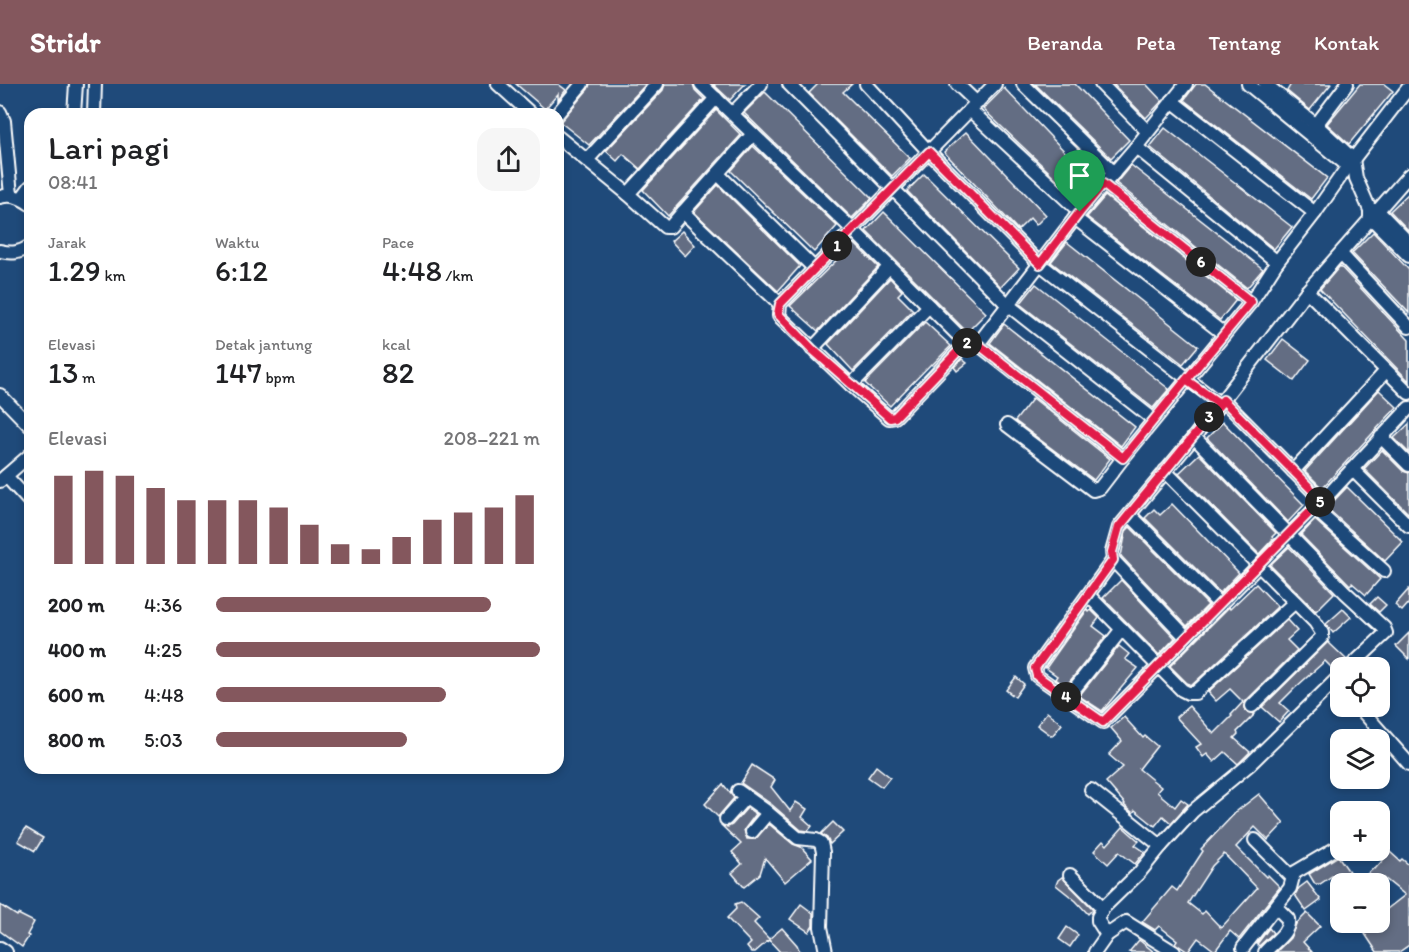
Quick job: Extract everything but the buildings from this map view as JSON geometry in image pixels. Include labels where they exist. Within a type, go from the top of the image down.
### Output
[{"type":"street","points":[[74,108],[76,84]]},
{"type":"street","points":[[94,84],[94,108]]},
{"type":"street","points":[[498,84],[524,108]]},
{"type":"street","points":[[588,159],[657,84]]},
{"type":"street","points":[[701,84],[929,306],[972,343],[1123,458]]},
{"type":"street","points":[[733,114],[761,84]]},
{"type":"street","points":[[866,84],[929,152],[1040,264],[1186,380],[1221,402],[1293,471],[1318,505],[1384,571]]},
{"type":"street","points":[[957,84],[974,106],[1077,215],[1224,334]]},
{"type":"street","points":[[995,84],[780,304],[778,316],[888,417],[893,418],[972,343],[1008,305],[1077,215],[1136,147],[1177,90],[1315,213]]},
{"type":"street","points":[[1023,84],[1114,173]]},
{"type":"street","points":[[1101,84],[1148,131]]},
{"type":"street","points":[[1248,84],[1353,167]]},
{"type":"street","points":[[1316,125],[1347,84]]},
{"type":"street","points":[[561,108],[575,86]]},
{"type":"street","points":[[1272,86],[1316,125],[1353,167],[1372,211],[1409,256]]},
{"type":"street","points":[[797,87],[1008,305],[1153,420]]},
{"type":"street","points":[[1006,425],[1093,490],[1100,488],[1251,302],[1277,262],[1353,167],[1409,87]]},
{"type":"street","points":[[628,194],[716,98]]},
{"type":"street","points":[[0,112],[4,121],[4,171],[16,199]]},
{"type":"street","points":[[564,141],[664,226],[670,227],[753,134]]},
{"type":"street","points":[[1136,147],[1277,262]]},
{"type":"street","points":[[718,174],[814,268]]},
{"type":"street","points":[[1187,638],[1113,560],[1112,552],[1119,527],[1194,437],[1307,291],[1341,254],[1372,211],[1409,176]]},
{"type":"street","points":[[1103,184],[1251,302]]},
{"type":"street","points":[[1372,211],[1409,243]]},
{"type":"street","points":[[684,212],[780,304]]},
{"type":"street","points":[[0,251],[11,254],[24,250]]},
{"type":"street","points":[[1341,254],[1409,327]]},
{"type":"street","points":[[812,349],[890,267]]},
{"type":"street","points":[[1307,291],[1409,393]]},
{"type":"street","points":[[851,385],[929,306]]},
{"type":"street","points":[[1293,471],[1386,371]]},
{"type":"street","points":[[0,395],[24,420]]},
{"type":"street","points":[[1113,560],[1035,668],[1037,676],[1099,721],[1104,722],[1258,567],[1409,408]]},
{"type":"street","points":[[1194,437],[1350,597],[1384,628],[1386,633],[1361,657]]},
{"type":"street","points":[[1381,437],[1409,465]]},
{"type":"street","points":[[24,460],[3,478],[24,497]]},
{"type":"street","points":[[1352,469],[1409,526]]},
{"type":"street","points":[[1165,471],[1315,622],[1322,633],[1322,638],[1252,706]]},
{"type":"street","points":[[1130,514],[1220,605]]},
{"type":"street","points":[[1088,596],[1182,690],[1188,693],[1195,693],[1295,602]]},
{"type":"street","points":[[1067,698],[1122,629]]},
{"type":"street","points":[[1103,908],[1139,873],[1193,812],[1250,764],[1330,688]]},
{"type":"street","points":[[1368,717],[1409,764]]},
{"type":"street","points":[[1091,790],[1161,846]]},
{"type":"street","points":[[726,819],[742,794],[798,838],[816,840],[821,843],[823,852],[821,927],[826,952]]},
{"type":"street","points":[[752,832],[768,813]]},
{"type":"street","points":[[1256,840],[1292,877]]},
{"type":"street","points":[[1244,951],[1290,888],[1292,877],[1297,871],[1330,852]]},
{"type":"street","points":[[1070,875],[1103,908],[1104,929],[1095,952]]},
{"type":"street","points":[[1265,952],[1289,925],[1288,918],[1276,907]]},
{"type":"street","points":[[1104,929],[1128,923],[1174,952]]},
{"type":"street","points":[[0,948],[6,952]]},
{"type":"route","points":[[1080,212],[1040,264],[929,152],[780,304],[778,316],[851,385],[890,418],[895,417],[966,343],[978,344],[1123,458],[1186,380],[1220,404],[1119,527],[1112,552],[1113,560],[1035,668],[1037,676],[1103,722],[1322,500],[1223,400],[1220,404],[1186,380],[1251,302],[1103,184],[1080,212]]}]
